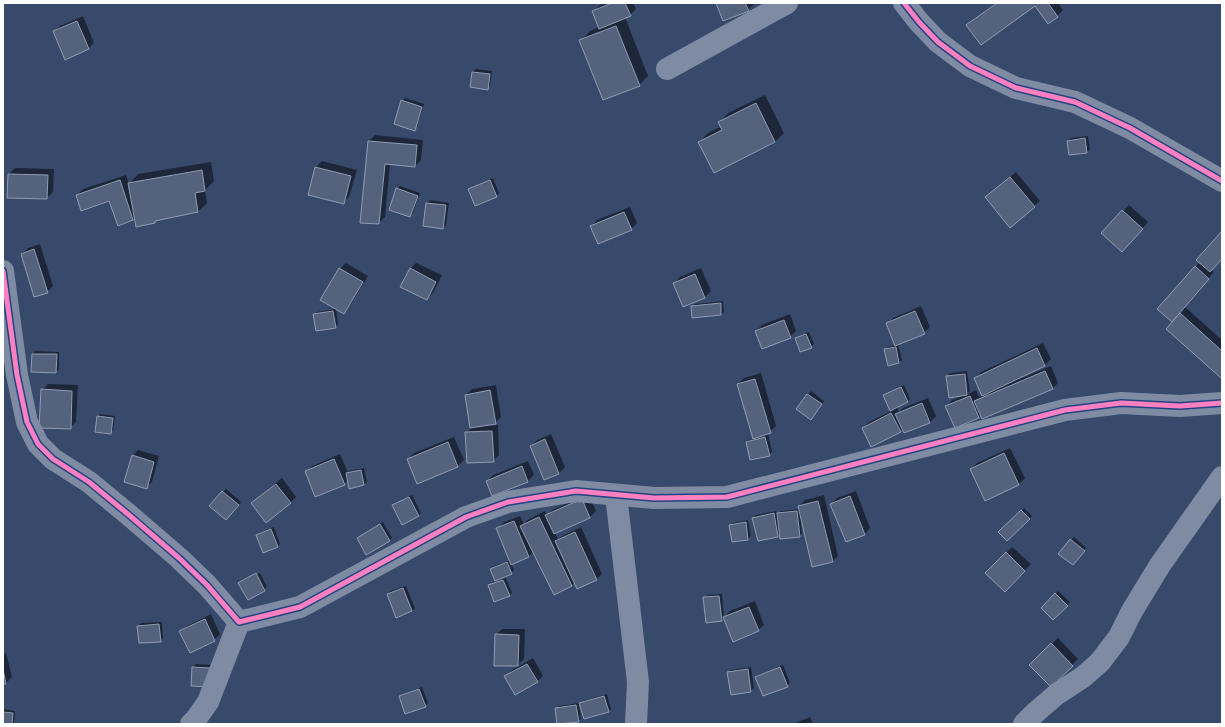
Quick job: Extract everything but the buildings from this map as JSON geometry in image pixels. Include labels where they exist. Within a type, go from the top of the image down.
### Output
[{"type":"street","points":[[667,70],[787,3]]},
{"type":"street","points":[[904,3],[938,42],[970,66],[1016,88],[1075,102],[1130,128],[1222,181]]},
{"type":"street","points":[[3,271],[17,375],[27,422],[38,444],[53,459],[88,482],[129,515],[178,558],[207,585],[239,622]]},
{"type":"street","points":[[239,622],[300,607],[466,517],[508,502],[576,491],[654,498],[728,497],[1065,410],[1121,403],[1180,406],[1222,403]]},
{"type":"street","points":[[1024,724],[1057,694],[1083,677],[1100,662],[1119,636],[1132,611],[1160,565],[1222,477]]},
{"type":"street","points":[[616,495],[638,682],[636,724]]},
{"type":"street","points":[[191,724],[208,702],[239,622]]},
{"type":"cycle path","points":[[904,3],[938,42],[970,66],[1016,88],[1075,102],[1130,128],[1222,181]]},
{"type":"cycle path","points":[[3,271],[17,375],[27,422],[38,444],[53,459],[89,482],[179,558],[207,585],[239,622],[300,607],[466,517],[508,502],[576,491],[654,498],[727,497],[1065,410],[1121,403],[1180,406],[1222,403]]}]
